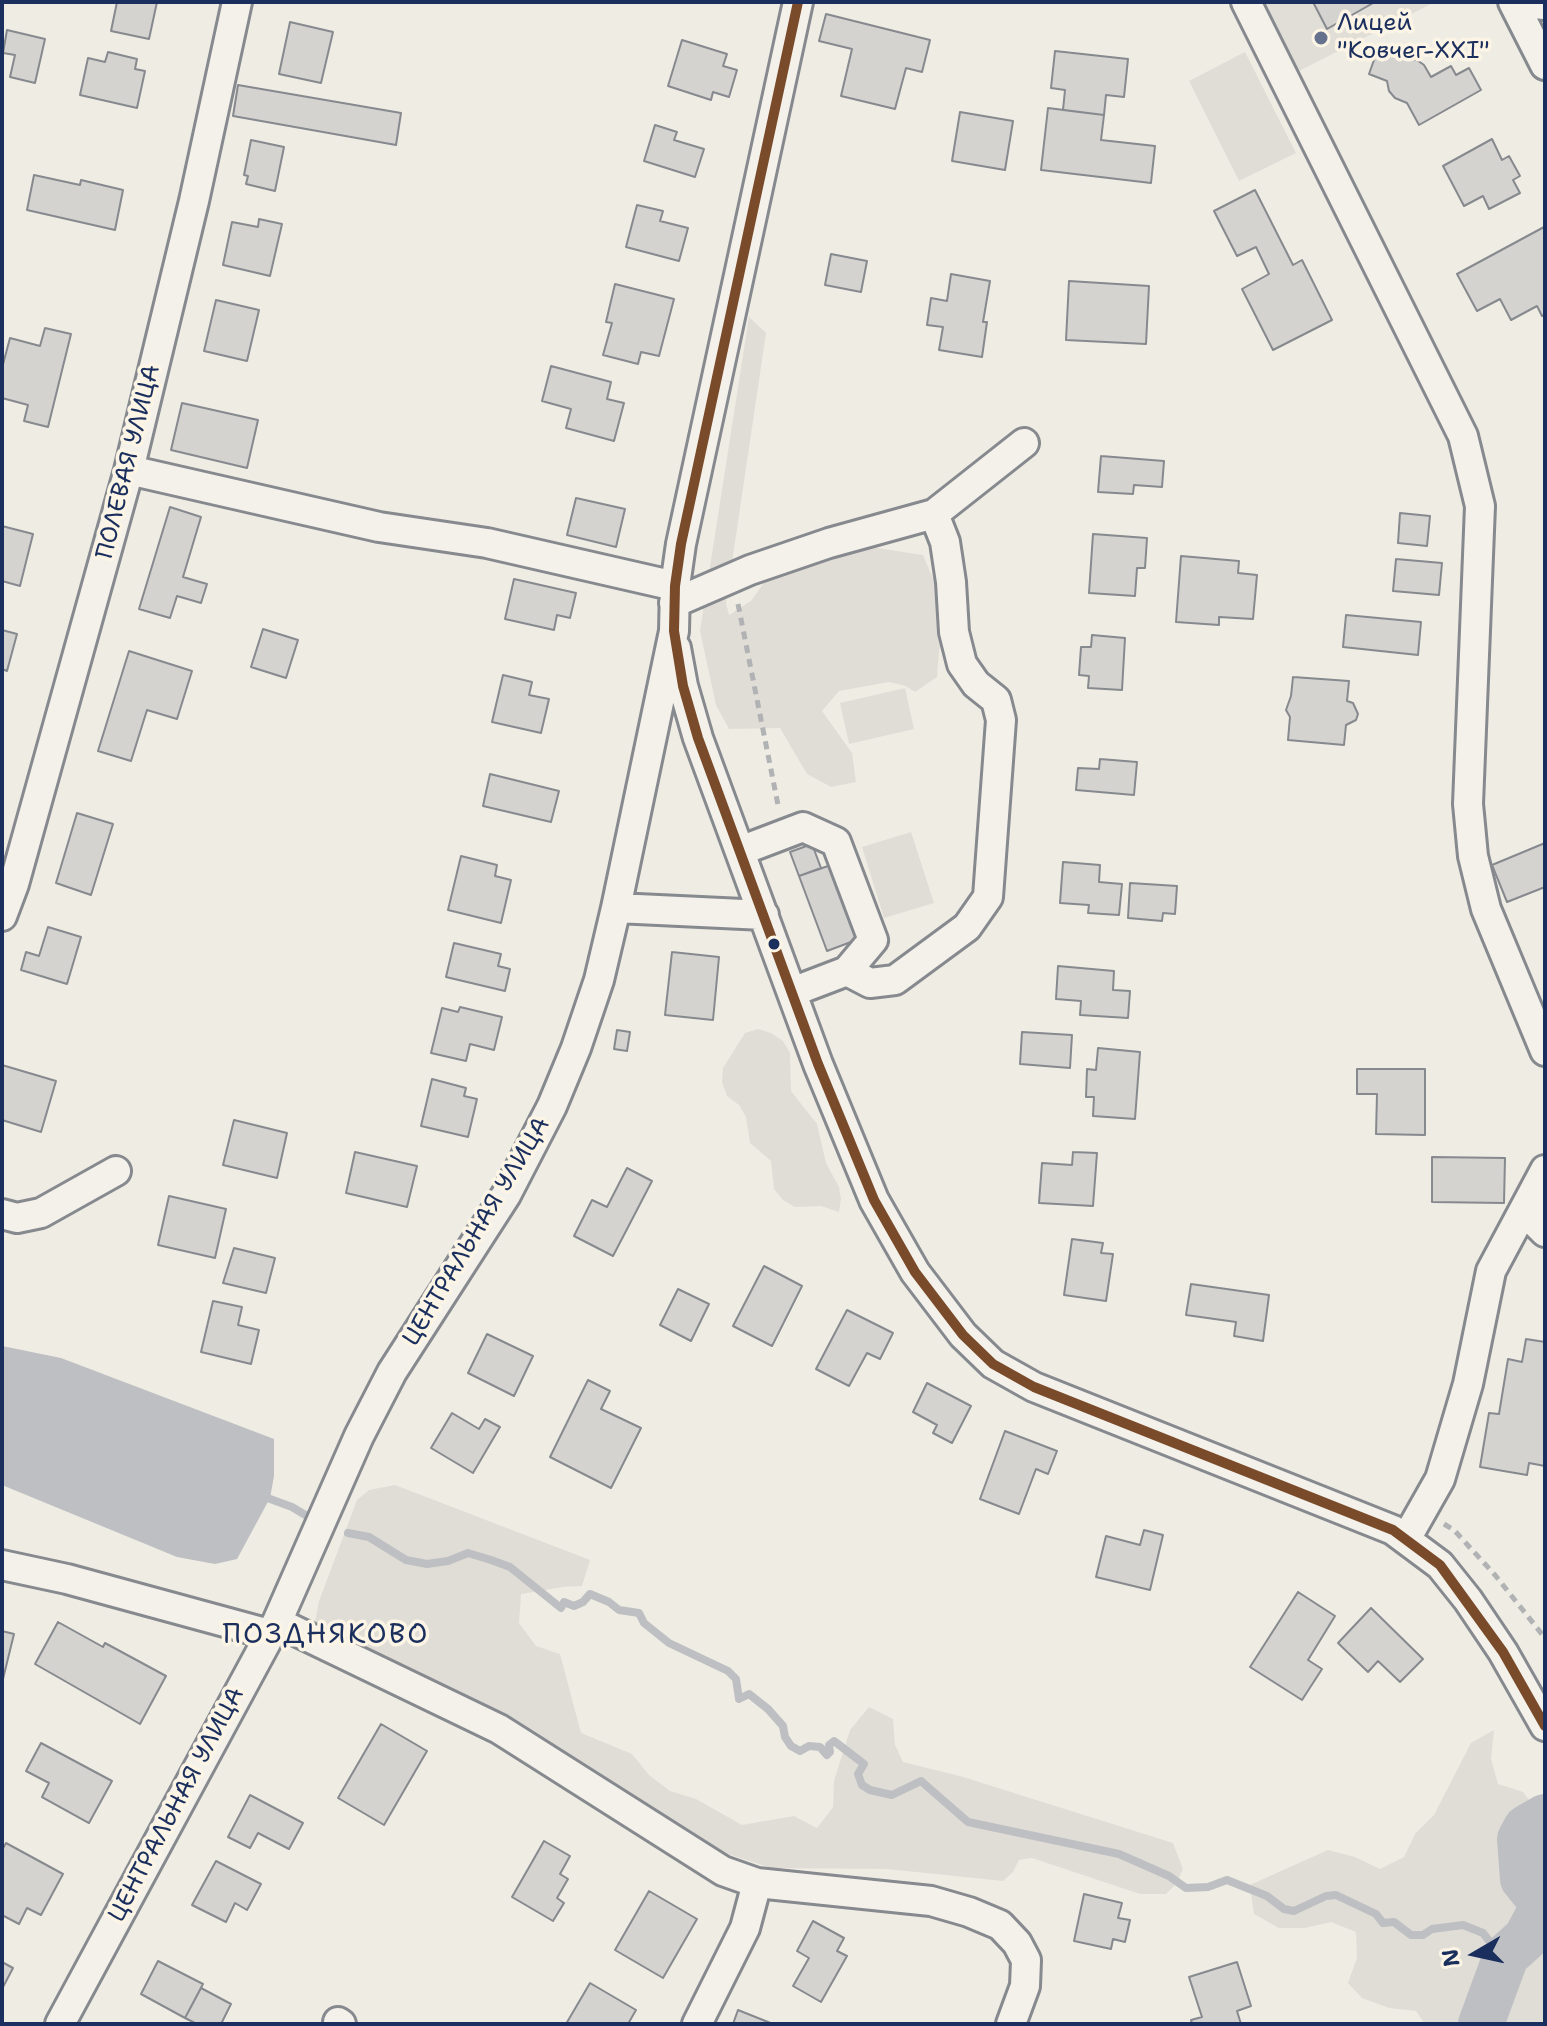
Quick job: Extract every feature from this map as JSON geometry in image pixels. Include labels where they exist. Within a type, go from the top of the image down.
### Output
[{"type":"street","name":"ПОЛЕВАЯ УЛИЦА","points":[[2,916],[14,884],[129,470],[194,201],[237,2]]},
{"type":"street","name":"ЦЕНТРАЛЬНАЯ УЛИЦА","points":[[60,2024],[273,1628],[359,1436],[386,1385],[506,1195],[552,1106],[576,1048],[599,980],[616,908],[674,631],[675,594],[685,529],[798,2]]},
{"type":"street","points":[[1246,2],[1463,436],[1480,506],[1468,804],[1473,856],[1486,909],[1545,1051]]},
{"type":"street","points":[[1514,2],[1545,5]]},
{"type":"street","points":[[1514,2],[1545,65]]},
{"type":"street","points":[[129,470],[379,527],[487,543],[675,594],[829,543],[934,514],[1024,443]]},
{"type":"street","points":[[847,971],[870,983],[895,980],[967,927],[988,897],[1001,720],[996,700],[976,684],[962,664],[954,632],[945,542],[934,514]]},
{"type":"street","points":[[674,631],[683,686],[698,738],[818,1064],[874,1200],[915,1272],[963,1335],[993,1364],[1034,1387],[1393,1530],[1440,1565],[1468,1600],[1503,1652],[1545,1726]]},
{"type":"street","points":[[740,851],[803,827],[836,842],[873,940],[847,971],[792,992]]},
{"type":"street","points":[[616,908],[764,915]]},
{"type":"street","points":[[1406,1539],[1440,1479],[1468,1384],[1491,1271],[1545,1170]]},
{"type":"street","points":[[2,1214],[17,1218],[41,1213],[116,1171]]},
{"type":"street","points":[[1531,1198],[1537,1224],[1545,1232]]},
{"type":"street","points":[[2,1565],[273,1628],[499,1729],[723,1871],[757,1883],[931,1901],[1000,1925],[1017,1943],[1026,1960],[1025,1986],[1011,2024]]},
{"type":"street","points":[[697,2024],[745,1928],[757,1883]]},
{"type":"path","points":[[733,577],[784,835]]},
{"type":"path","points":[[1421,1512],[1454,1530],[1545,1638]]},
{"type":"shaded area","name":"Лицей \"Ковчег-XXI\"","points":[[1258,2],[1435,2],[1295,73]]},
{"type":"shaded area","points":[[1245,52],[1296,153],[1239,181],[1189,81]]},
{"type":"shaded area","points":[[749,317],[766,333],[726,603],[729,615],[751,601],[767,578],[815,556],[871,547],[923,555],[943,602],[945,627],[937,677],[915,692],[889,682],[839,691],[822,711],[852,753],[856,782],[831,787],[807,774],[780,728],[729,729],[716,705],[700,631]]},
{"type":"shaded area","points":[[905,688],[914,729],[849,744],[840,703]]},
{"type":"shaded area","points":[[911,832],[934,903],[884,918],[862,847]]},
{"type":"shaded area","points":[[758,1029],[783,1041],[790,1053],[791,1091],[817,1124],[826,1163],[839,1187],[839,1212],[821,1206],[795,1207],[783,1200],[774,1189],[771,1161],[750,1143],[746,1117],[739,1105],[727,1096],[722,1082],[723,1068],[745,1033]]},
{"type":"shaded area","points":[[2,1346],[61,1358],[274,1439],[274,1476],[270,1498],[237,1559],[215,1564],[177,1557],[2,1485]]},
{"type":"shaded area","points":[[395,1485],[590,1560],[582,1586],[521,1594],[519,1623],[536,1646],[560,1654],[581,1733],[632,1754],[649,1775],[670,1791],[696,1799],[742,1825],[794,1816],[817,1828],[833,1807],[834,1781],[850,1730],[869,1707],[893,1719],[895,1745],[903,1762],[960,1776],[1173,1843],[1183,1869],[1176,1884],[1166,1894],[1140,1894],[1032,1858],[1019,1860],[1013,1872],[1003,1881],[887,1869],[771,1868],[719,1851],[502,1715],[315,1622],[319,1601],[357,1500],[369,1490]]},
{"type":"shaded area","points":[[1494,1730],[1491,1759],[1498,1784],[1523,1792],[1545,1820],[1545,2024],[1425,2024],[1416,2011],[1389,2008],[1362,1998],[1348,1983],[1357,1958],[1356,1932],[1331,1922],[1305,1928],[1279,1928],[1254,1914],[1250,1885],[1328,1850],[1355,1857],[1380,1869],[1404,1857],[1415,1834],[1434,1815],[1471,1743]]},
{"type":"building","points":[[117,2],[157,2],[149,39],[111,31]]},
{"type":"building","points":[[1313,2],[1375,2],[1327,29]]},
{"type":"building","points":[[826,14],[930,40],[922,72],[906,68],[895,109],[841,96],[852,49],[819,41]]},
{"type":"building","points":[[290,22],[333,32],[321,83],[279,74]]},
{"type":"building","points":[[7,30],[45,39],[35,83],[10,77],[15,55],[3,53]]},
{"type":"building","points":[[682,40],[727,54],[723,66],[737,70],[729,97],[713,92],[711,100],[668,86]]},
{"type":"building","points":[[1379,46],[1417,60],[1431,77],[1451,66],[1456,75],[1469,68],[1481,90],[1419,125],[1407,103],[1395,98],[1389,91],[1387,81],[1369,74]]},
{"type":"building","points":[[1055,51],[1128,59],[1124,97],[1106,95],[1104,115],[1063,110],[1065,90],[1051,88]]},
{"type":"building","points":[[108,52],[137,59],[135,69],[145,71],[137,108],[80,95],[88,58],[105,62]]},
{"type":"building","points":[[238,85],[401,113],[396,145],[233,116]]},
{"type":"building","points":[[1048,108],[1104,115],[1101,140],[1155,146],[1151,183],[1041,170]]},
{"type":"building","points":[[960,112],[1013,121],[1005,170],[952,161]]},
{"type":"building","points":[[655,125],[677,132],[674,140],[704,149],[695,177],[644,161]]},
{"type":"building","points":[[1492,139],[1502,160],[1509,156],[1520,176],[1513,180],[1520,193],[1489,209],[1483,196],[1464,206],[1443,166]]},
{"type":"building","points":[[251,140],[284,147],[275,191],[246,184],[248,176],[244,175]]},
{"type":"building","points":[[34,175],[80,185],[81,180],[123,190],[115,230],[27,210]]},
{"type":"building","points":[[1255,190],[1293,265],[1302,260],[1332,320],[1273,350],[1242,289],[1269,274],[1256,247],[1237,256],[1214,211]]},
{"type":"building","points":[[637,205],[663,211],[660,221],[688,228],[679,261],[626,247]]},
{"type":"building","points":[[259,219],[282,224],[270,276],[223,265],[232,222],[258,227]]},
{"type":"building","points":[[1544,227],[1545,315],[1542,316],[1537,306],[1511,320],[1500,299],[1477,311],[1457,274]]},
{"type":"building","points":[[831,254],[867,261],[861,292],[825,285]]},
{"type":"building","points":[[951,274],[990,281],[983,322],[987,322],[982,357],[939,350],[943,327],[927,325],[931,298],[947,301]]},
{"type":"building","points":[[1069,281],[1149,286],[1146,344],[1066,340]]},
{"type":"building","points":[[615,284],[674,299],[659,356],[641,352],[638,364],[603,355],[612,323],[606,322]]},
{"type":"building","points":[[216,300],[259,310],[247,361],[204,351]]},
{"type":"building","points":[[45,328],[71,334],[48,427],[24,421],[28,405],[2,398],[2,368],[10,338],[40,346]]},
{"type":"building","points":[[551,366],[611,382],[607,399],[624,403],[614,441],[566,428],[571,409],[542,401]]},
{"type":"building","points":[[182,403],[258,420],[247,468],[171,450]]},
{"type":"building","points":[[1101,456],[1164,461],[1162,487],[1134,485],[1133,494],[1098,492]]},
{"type":"building","points":[[576,498],[625,509],[616,547],[567,535]]},
{"type":"building","points":[[170,507],[201,517],[183,577],[207,584],[201,603],[177,596],[170,618],[139,609]]},
{"type":"building","points":[[1400,513],[1430,516],[1427,546],[1398,543]]},
{"type":"building","points":[[2,526],[33,534],[20,586],[2,581]]},
{"type":"building","points":[[1093,534],[1147,538],[1145,568],[1137,568],[1135,596],[1089,593]]},
{"type":"building","points":[[1181,556],[1239,561],[1238,573],[1257,575],[1253,619],[1219,617],[1219,625],[1176,622]]},
{"type":"building","points":[[1396,559],[1442,563],[1439,595],[1393,591]]},
{"type":"building","points":[[514,579],[576,593],[570,618],[557,615],[554,630],[505,619]]},
{"type":"building","points":[[1346,615],[1421,622],[1418,655],[1343,647]]},
{"type":"building","points":[[263,629],[298,640],[286,678],[251,667]]},
{"type":"building","points":[[2,630],[17,634],[7,671],[2,669]]},
{"type":"building","points":[[1092,635],[1125,638],[1122,690],[1088,688],[1089,676],[1079,675],[1081,647],[1091,647]]},
{"type":"building","points":[[129,651],[192,671],[177,719],[147,710],[131,761],[98,751]]},
{"type":"building","points":[[503,675],[532,682],[529,695],[549,699],[541,733],[492,722]]},
{"type":"building","points":[[1293,677],[1349,681],[1347,701],[1353,703],[1358,714],[1356,720],[1346,725],[1344,745],[1288,740],[1290,717],[1286,710]]},
{"type":"building","points":[[1100,759],[1137,762],[1134,795],[1076,790],[1078,768],[1099,769]]},
{"type":"building","points":[[490,774],[559,791],[551,822],[483,806]]},
{"type":"building","points":[[77,813],[113,824],[91,895],[56,883]]},
{"type":"building","points":[[1545,843],[1545,887],[1507,902],[1492,865]]},
{"type":"building","points":[[812,844],[821,868],[799,876],[790,852]]},
{"type":"building","points":[[461,856],[497,865],[495,876],[511,880],[501,923],[448,910]]},
{"type":"building","points":[[1063,862],[1100,865],[1099,882],[1122,884],[1119,915],[1088,913],[1089,905],[1060,903]]},
{"type":"building","points":[[831,865],[859,939],[827,951],[799,876]]},
{"type":"building","points":[[1130,883],[1177,886],[1175,914],[1163,913],[1162,921],[1128,918]]},
{"type":"building","points":[[48,927],[81,937],[67,984],[21,970],[26,952],[39,956]]},
{"type":"building","points":[[454,943],[501,954],[498,966],[510,969],[505,991],[446,977]]},
{"type":"building","points":[[672,952],[719,957],[713,1020],[665,1015]]},
{"type":"building","points":[[1058,966],[1114,971],[1113,990],[1130,991],[1128,1018],[1080,1015],[1081,1001],[1056,999]]},
{"type":"building","points":[[460,1007],[502,1017],[494,1050],[470,1044],[466,1061],[431,1053],[442,1008],[458,1012]]},
{"type":"building","points":[[617,1030],[630,1032],[627,1051],[614,1049]]},
{"type":"building","points":[[1022,1032],[1072,1035],[1070,1068],[1020,1064]]},
{"type":"building","points":[[1098,1048],[1140,1052],[1135,1119],[1093,1116],[1094,1097],[1086,1097],[1087,1069],[1096,1070]]},
{"type":"building","points":[[2,1065],[56,1081],[41,1132],[2,1120]]},
{"type":"building","points":[[1357,1069],[1425,1069],[1425,1135],[1376,1134],[1377,1094],[1357,1094]]},
{"type":"building","points":[[432,1079],[466,1088],[464,1096],[477,1099],[468,1137],[421,1126]]},
{"type":"building","points":[[234,1120],[287,1133],[277,1178],[223,1165]]},
{"type":"building","points":[[355,1152],[417,1166],[407,1207],[346,1193]]},
{"type":"building","points":[[1073,1152],[1097,1153],[1093,1206],[1039,1203],[1042,1163],[1072,1165]]},
{"type":"building","points":[[1432,1157],[1505,1158],[1504,1203],[1432,1202]]},
{"type":"building","points":[[627,1168],[652,1181],[613,1256],[574,1236],[592,1200],[607,1207]]},
{"type":"building","points":[[169,1196],[226,1209],[215,1258],[158,1245]]},
{"type":"building","points":[[1072,1239],[1103,1243],[1101,1253],[1113,1254],[1106,1301],[1064,1295]]},
{"type":"building","points":[[234,1248],[275,1258],[266,1293],[223,1283]]},
{"type":"building","points":[[764,1266],[802,1286],[772,1346],[733,1326]]},
{"type":"building","points":[[1191,1284],[1269,1295],[1263,1341],[1234,1336],[1236,1322],[1186,1315]]},
{"type":"building","points":[[678,1289],[709,1304],[691,1341],[660,1325]]},
{"type":"building","points":[[213,1301],[242,1307],[238,1325],[259,1330],[251,1364],[201,1352]]},
{"type":"building","points":[[847,1310],[893,1333],[880,1359],[867,1353],[849,1386],[816,1369]]},
{"type":"building","points":[[487,1334],[533,1356],[514,1396],[468,1373]]},
{"type":"building","points":[[1526,1339],[1545,1342],[1545,1466],[1529,1463],[1527,1475],[1480,1467],[1489,1413],[1499,1414],[1508,1359],[1522,1362]]},
{"type":"building","points":[[588,1380],[610,1391],[601,1409],[641,1428],[611,1488],[550,1457]]},
{"type":"building","points":[[927,1383],[971,1406],[952,1443],[933,1433],[937,1425],[913,1412]]},
{"type":"building","points":[[452,1413],[479,1429],[485,1419],[500,1427],[473,1473],[431,1448]]},
{"type":"building","points":[[1005,1431],[1057,1451],[1048,1474],[1036,1469],[1019,1514],[980,1499]]},
{"type":"building","points":[[1144,1530],[1163,1535],[1150,1590],[1096,1577],[1106,1536],[1140,1545]]},
{"type":"building","points":[[1298,1592],[1335,1616],[1308,1660],[1322,1669],[1302,1700],[1250,1667]]},
{"type":"building","points":[[1371,1608],[1423,1659],[1400,1682],[1378,1661],[1368,1672],[1338,1643]]},
{"type":"building","points":[[58,1622],[166,1676],[140,1724],[35,1664]]},
{"type":"building","points":[[2,1631],[14,1634],[2,1683]]},
{"type":"building","points":[[381,1724],[427,1751],[384,1825],[338,1798]]},
{"type":"building","points":[[41,1743],[112,1781],[89,1823],[42,1797],[49,1783],[26,1771]]},
{"type":"building","points":[[250,1795],[303,1823],[289,1849],[258,1833],[250,1848],[228,1837]]},
{"type":"building","points":[[544,1841],[570,1856],[560,1874],[568,1879],[557,1898],[564,1903],[553,1921],[512,1897]]},
{"type":"building","points":[[6,1843],[63,1874],[41,1915],[27,1908],[19,1924],[2,1915],[2,1850]]},
{"type":"building","points":[[216,1861],[261,1884],[247,1910],[235,1903],[226,1922],[192,1905]]},
{"type":"building","points":[[649,1891],[697,1919],[663,1978],[615,1950]]},
{"type":"building","points":[[1084,1894],[1122,1903],[1118,1918],[1130,1920],[1125,1942],[1113,1939],[1111,1949],[1074,1941]]},
{"type":"building","points":[[813,1921],[844,1938],[837,1951],[847,1956],[821,2002],[793,1986],[809,1958],[797,1951]]},
{"type":"building","points":[[158,1961],[203,1984],[185,2018],[141,1994]]},
{"type":"building","points":[[2,1962],[13,1968],[2,1989]]},
{"type":"building","points":[[1237,1962],[1251,2006],[1237,2011],[1241,2024],[1192,2024],[1191,2020],[1202,2017],[1189,1977]]},
{"type":"building","points":[[590,1983],[636,2010],[628,2024],[566,2024]]},
{"type":"building","points":[[201,1988],[231,2004],[221,2024],[197,2024],[185,2018]]},
{"type":"building","points":[[738,2010],[773,2024],[733,2024]]},
{"type":"waterway","points":[[262,1496],[292,1507],[312,1519]]},
{"type":"waterway","points":[[348,1533],[369,1537],[406,1560],[427,1564],[448,1561],[468,1553],[491,1560],[510,1567],[561,1608],[564,1602],[574,1606],[583,1602],[590,1594],[619,1610],[639,1613],[644,1623],[669,1643],[728,1671],[736,1679],[739,1699],[749,1694],[768,1709],[783,1726],[791,1746],[800,1751],[809,1746],[820,1747],[827,1755],[829,1745],[834,1741],[864,1764],[858,1774],[862,1785],[870,1790],[892,1795],[921,1781],[968,1822],[1119,1854],[1169,1876],[1186,1888],[1208,1887],[1227,1880],[1294,1911],[1326,1896],[1336,1895],[1376,1914],[1383,1923],[1394,1922],[1411,1935],[1463,1925],[1483,1933],[1497,1951],[1506,1956]]},
{"type":"waterway","points":[[1481,2024],[1506,1956],[1526,1938],[1541,1910],[1539,1899],[1523,1879],[1520,1839],[1526,1828],[1545,1817]]},
{"type":"transit line","points":[[798,2],[681,544],[675,586],[674,631],[683,686],[698,738],[818,1064],[874,1200],[915,1272],[963,1335],[993,1364],[1034,1387],[1393,1530],[1440,1565],[1503,1652],[1545,1726]]},
{"type":"place","name":"Лицей \"Ковчег-XXI\"","points":[[1321,38]]},
{"type":"district","name":"ПОЗДНЯКОВО","points":[[326,1636]]}]
